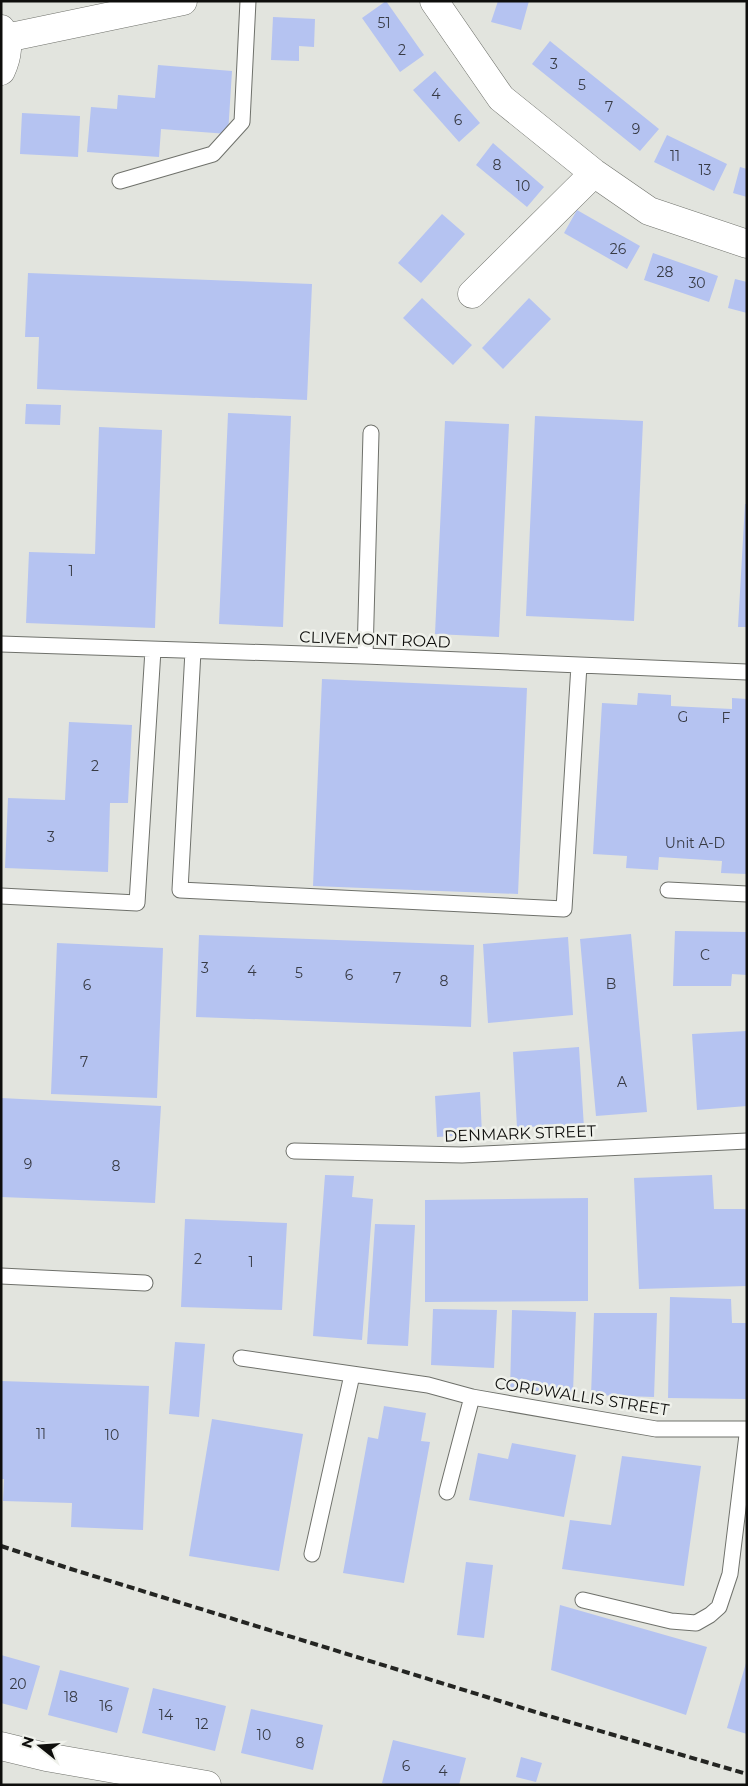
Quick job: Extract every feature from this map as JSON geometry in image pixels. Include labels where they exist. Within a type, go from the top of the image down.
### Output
[{"type":"street","points":[[1,71],[7,59],[4,33],[182,1]]},
{"type":"street","points":[[434,1],[501,98],[594,173],[649,211],[747,244]]},
{"type":"street","points":[[472,294],[594,173]]},
{"type":"street","points":[[1,1746],[46,1757],[207,1785]]},
{"type":"lane","points":[[120,181],[213,154],[242,122],[248,1]]},
{"type":"lane","points":[[365,656],[371,433]]},
{"type":"lane","name":"CLIVEMONT ROAD","points":[[1,644],[365,656],[747,672]]},
{"type":"lane","points":[[1,896],[137,903],[153,650]]},
{"type":"lane","points":[[193,651],[180,890],[564,909],[579,665]]},
{"type":"lane","points":[[668,890],[747,894]]},
{"type":"lane","name":"DENMARK STREET","points":[[294,1151],[462,1155],[747,1141]]},
{"type":"lane","points":[[1,1276],[145,1283]]},
{"type":"lane","name":"CORDWALLIS STREET","points":[[241,1358],[428,1385],[472,1397],[656,1428],[747,1429]]},
{"type":"lane","points":[[312,1554],[352,1375]]},
{"type":"lane","name":"CORDWALLIS STREET","points":[[446,1492],[472,1397]]},
{"type":"lane","points":[[582,1600],[671,1621],[687,1622],[696,1622],[710,1615],[719,1607],[730,1574],[747,1435]]},
{"type":"building","points":[[386,1],[424,55],[400,72],[362,18]]},
{"type":"building","points":[[498,1],[529,1],[521,30],[491,22]]},
{"type":"building","points":[[273,17],[315,19],[314,47],[299,46],[299,61],[271,60]]},
{"type":"building","points":[[550,41],[659,129],[640,151],[532,64]]},
{"type":"building","points":[[158,65],[232,71],[228,134],[161,129],[159,157],[87,152],[91,107],[117,109],[118,95],[155,98]]},
{"type":"building","points":[[435,71],[480,123],[459,142],[413,90]]},
{"type":"building","points":[[22,113],[80,116],[78,157],[20,154]]},
{"type":"building","points":[[667,135],[727,164],[714,191],[654,162]]},
{"type":"building","points":[[493,143],[544,187],[527,207],[476,165]]},
{"type":"building","points":[[740,167],[747,169],[747,197],[733,193]]},
{"type":"building","points":[[577,210],[640,246],[627,269],[564,233]]},
{"type":"building","points":[[442,214],[465,234],[421,283],[398,263]]},
{"type":"building","points":[[653,253],[718,276],[709,302],[644,280]]},
{"type":"building","points":[[28,273],[312,284],[307,400],[37,389],[39,337],[25,337]]},
{"type":"building","points":[[735,279],[747,282],[747,313],[728,308]]},
{"type":"building","points":[[422,298],[472,345],[453,365],[403,318]]},
{"type":"building","points":[[529,298],[551,319],[503,369],[482,348]]},
{"type":"building","points":[[26,404],[61,405],[60,425],[25,424]]},
{"type":"building","points":[[228,413],[291,416],[283,627],[219,624]]},
{"type":"building","points":[[535,416],[643,421],[634,621],[526,616]]},
{"type":"building","points":[[445,421],[509,424],[499,637],[435,634]]},
{"type":"building","points":[[99,427],[162,430],[155,628],[26,623],[29,552],[95,554]]},
{"type":"building","points":[[745,504],[747,504],[747,627],[738,627]]},
{"type":"building","points":[[322,679],[527,688],[518,894],[313,886]]},
{"type":"building","points":[[638,693],[671,695],[671,706],[732,709],[732,698],[747,699],[747,874],[721,873],[722,861],[659,857],[658,870],[626,868],[627,856],[593,854],[602,703],[637,705]]},
{"type":"building","points":[[69,722],[132,725],[128,803],[110,803],[108,872],[5,868],[8,798],[65,800]]},
{"type":"building","points":[[675,931],[747,932],[747,975],[732,974],[731,986],[673,986]]},
{"type":"building","points":[[631,934],[647,1112],[596,1116],[580,939]]},
{"type":"building","points":[[199,935],[474,945],[471,1027],[196,1017]]},
{"type":"building","points":[[568,937],[573,1015],[488,1023],[483,944]]},
{"type":"building","points":[[57,943],[163,948],[157,1098],[51,1094]]},
{"type":"building","points":[[747,1031],[747,1106],[697,1110],[692,1034]]},
{"type":"building","points":[[579,1047],[584,1128],[544,1130],[544,1126],[517,1128],[513,1052]]},
{"type":"building","points":[[480,1092],[482,1134],[437,1137],[435,1096]]},
{"type":"building","points":[[1,1098],[161,1106],[155,1203],[1,1197]]},
{"type":"building","points":[[325,1175],[354,1176],[352,1197],[373,1199],[362,1340],[313,1336]]},
{"type":"building","points":[[712,1175],[714,1209],[747,1209],[747,1286],[639,1289],[634,1178]]},
{"type":"building","points":[[588,1198],[588,1301],[425,1302],[425,1200]]},
{"type":"building","points":[[185,1219],[287,1223],[282,1310],[181,1307]]},
{"type":"building","points":[[375,1224],[415,1225],[408,1346],[367,1344]]},
{"type":"building","points":[[670,1297],[731,1299],[732,1323],[747,1323],[747,1399],[668,1398]]},
{"type":"building","points":[[433,1309],[497,1310],[494,1368],[431,1365]]},
{"type":"building","points":[[512,1310],[576,1312],[573,1392],[510,1391]]},
{"type":"building","points":[[594,1313],[657,1313],[654,1397],[591,1395]]},
{"type":"building","points":[[175,1342],[205,1344],[199,1417],[169,1414]]},
{"type":"building","points":[[1,1381],[149,1386],[143,1530],[71,1527],[72,1503],[3,1501],[4,1479],[1,1479]]},
{"type":"building","points":[[384,1406],[426,1413],[421,1441],[430,1442],[404,1583],[343,1573],[368,1437],[378,1439]]},
{"type":"building","points":[[212,1419],[303,1434],[279,1571],[189,1556]]},
{"type":"building","points":[[512,1443],[576,1455],[564,1517],[469,1500],[478,1453],[508,1459]]},
{"type":"building","points":[[622,1456],[701,1466],[684,1586],[562,1569],[570,1520],[611,1525]]},
{"type":"building","points":[[466,1562],[493,1565],[484,1638],[457,1635]]},
{"type":"building","points":[[560,1605],[707,1647],[686,1715],[551,1670]]},
{"type":"building","points":[[1,1655],[40,1666],[27,1710],[1,1703]]},
{"type":"building","points":[[747,1663],[747,1734],[727,1728]]},
{"type":"building","points":[[60,1670],[129,1688],[117,1733],[48,1715]]},
{"type":"building","points":[[153,1688],[226,1706],[215,1751],[142,1733]]},
{"type":"building","points":[[251,1709],[323,1725],[313,1770],[241,1753]]},
{"type":"building","points":[[393,1740],[466,1758],[459,1785],[390,1785],[382,1783]]},
{"type":"building","points":[[521,1757],[542,1763],[536,1782],[516,1777]]},
{"type":"railway","points":[[1,1546],[542,1714],[747,1774]]}]
